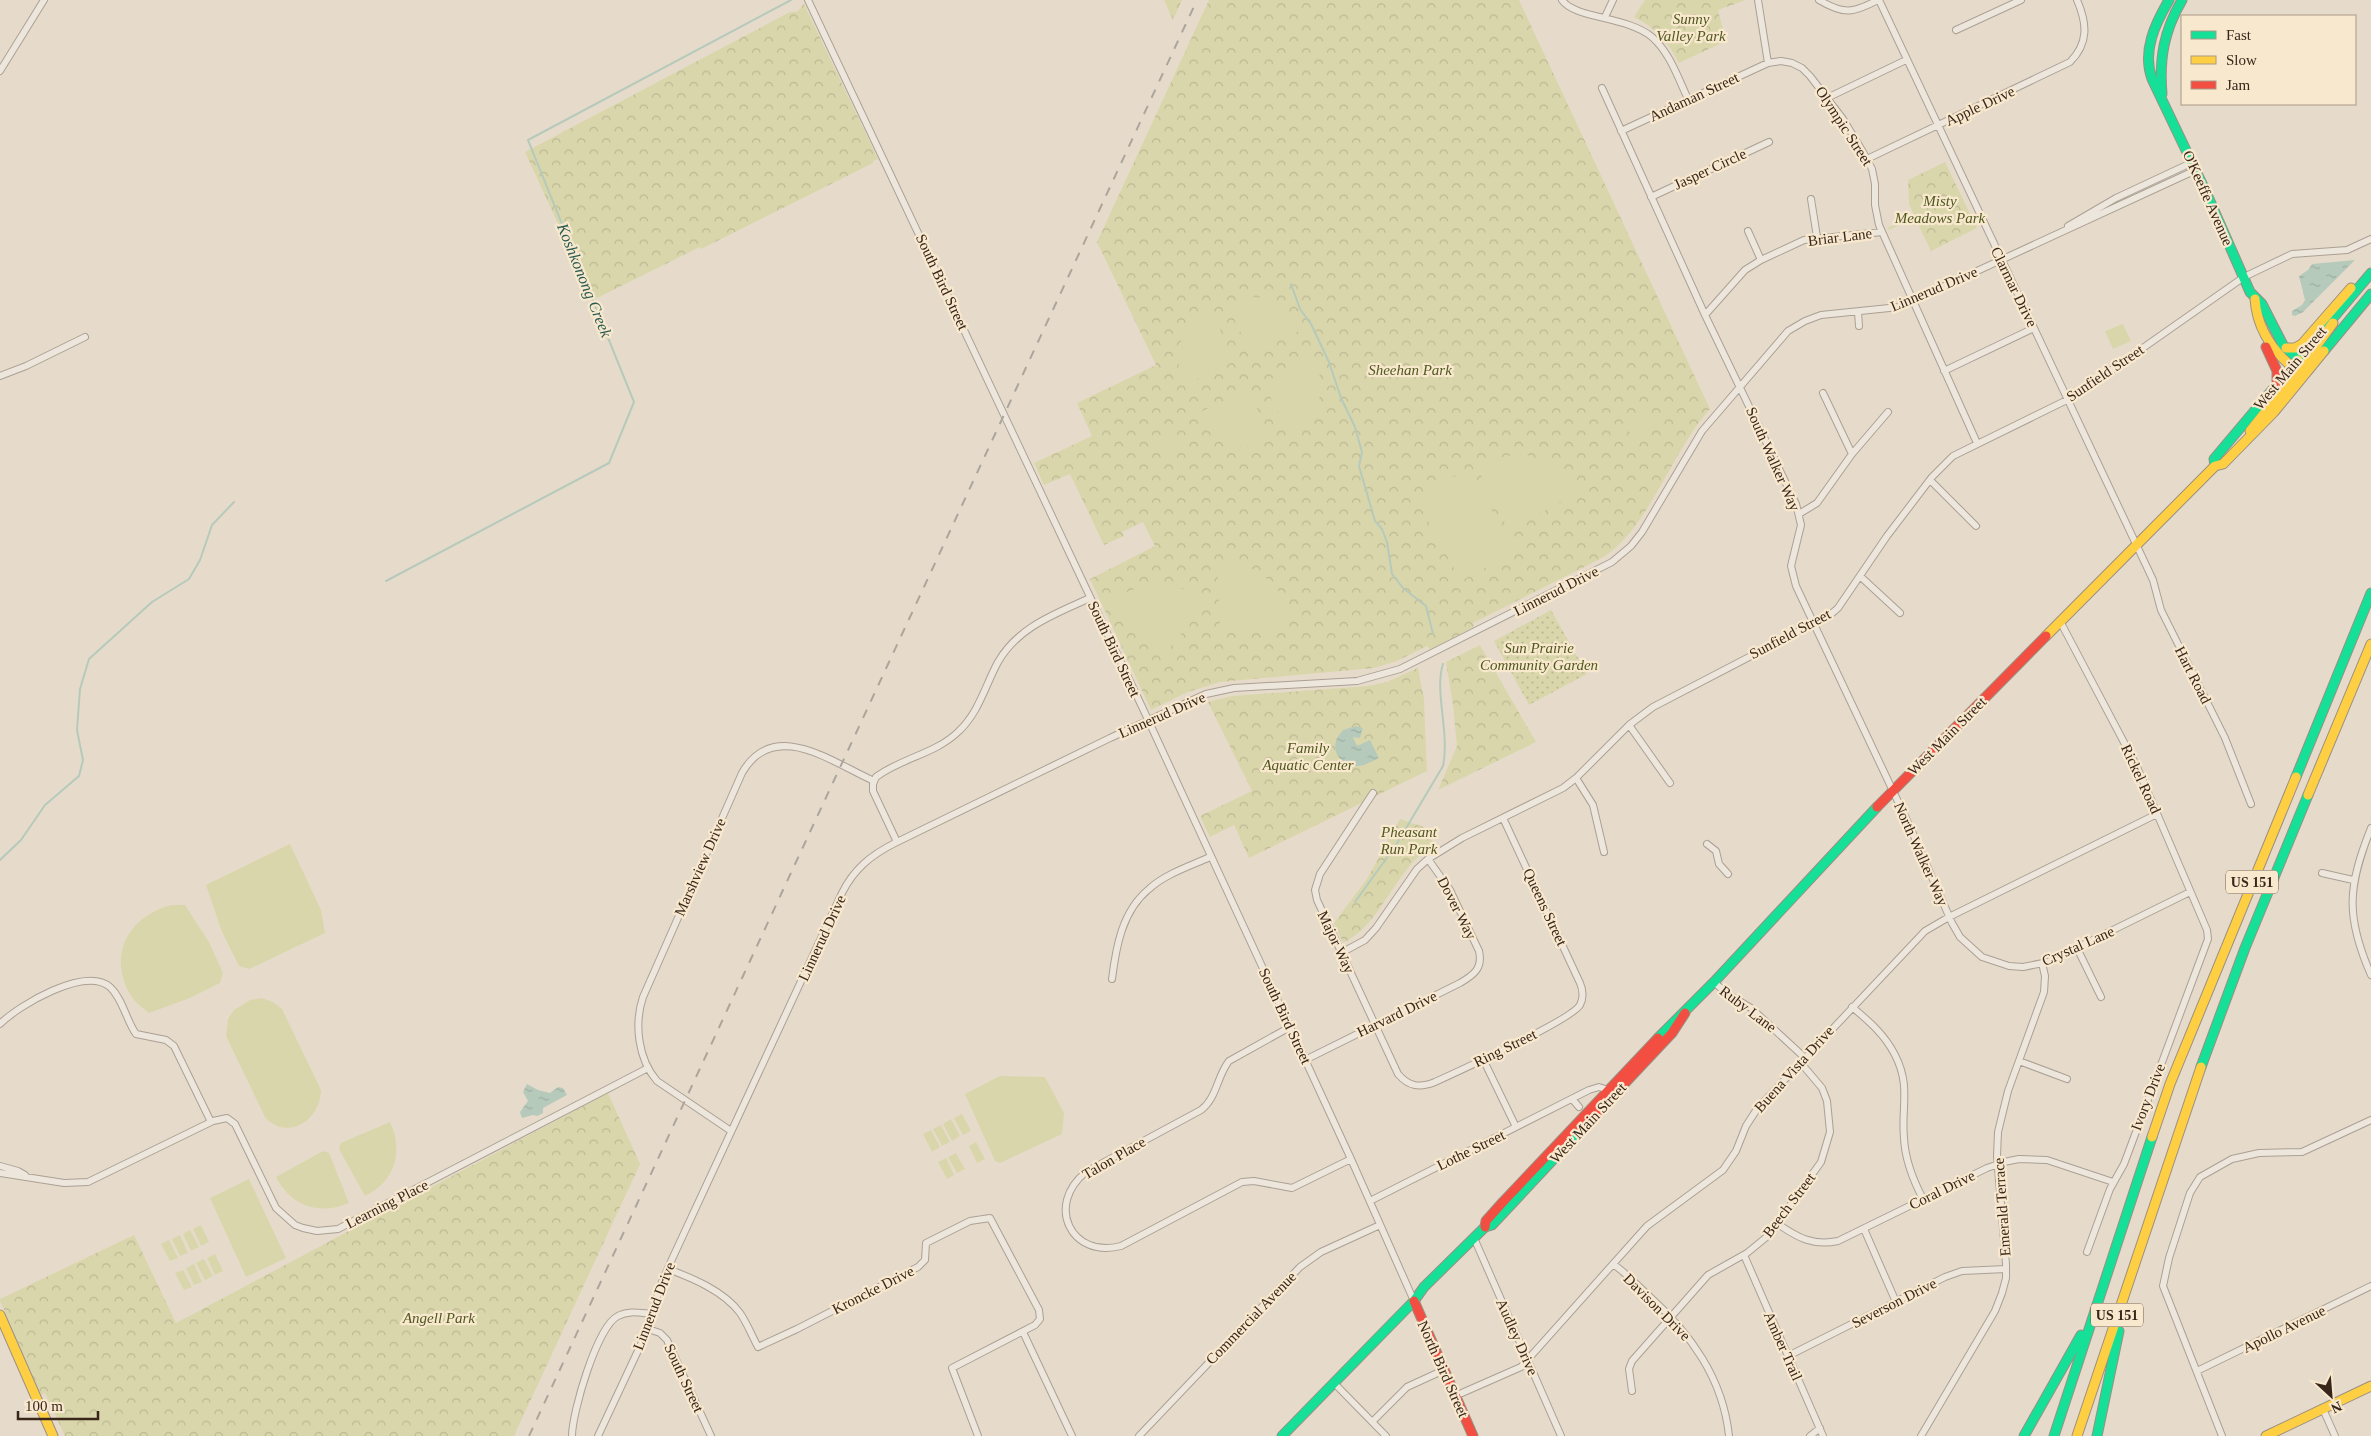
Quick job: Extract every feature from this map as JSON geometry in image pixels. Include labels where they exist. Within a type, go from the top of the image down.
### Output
[{"type":"main road","name":"O'Keeffe Avenue","points":[[2169,0],[2153,31],[2149,52],[2150,79],[2162,96],[2244,276],[2254,299],[2254,308],[2273,350],[2301,368]]},
{"type":"main road","name":"O'Keeffe Avenue","points":[[2162,96],[2159,64],[2160,48],[2169,22],[2182,0]]},
{"type":"main road","points":[[2276,385],[2277,371],[2261,335],[2261,325],[2266,326],[2274,339],[2284,346],[2295,348],[2302,344],[2371,265]]},
{"type":"main road","name":"West Main Street","points":[[1485,1227],[1486,1221],[1497,1208],[1676,1018],[1685,1012],[1714,982],[1892,791],[2215,466],[2223,464],[2274,412],[2341,308],[2371,273]]},
{"type":"main road","name":"West Main Street","points":[[2215,466],[2214,459],[2276,385],[2301,368],[2371,294]]},
{"type":"main road","name":"O'Keeffe Avenue","points":[[2254,299],[2262,304],[2284,346],[2301,368]]},
{"type":"main road","name":"US 151","points":[[2054,1436],[2170,1084],[2371,593]]},
{"type":"main road","name":"US 151","points":[[2077,1436],[2156,1194],[2205,1054],[2245,948],[2371,644]]},
{"type":"main road","name":"West Main Street","points":[[1282,1436],[1414,1301],[1424,1287],[1485,1227],[1492,1225],[1645,1062],[1681,1022],[1685,1012]]},
{"type":"main road","points":[[2097,1436],[2113,1351],[2156,1194]]},
{"type":"main road","points":[[2024,1436],[2080,1337],[2111,1259]]},
{"type":"main road","name":"North Bird Street","points":[[1414,1301],[1473,1436]]},
{"type":"main road","points":[[0,1315],[53,1436]]},
{"type":"main road","points":[[2266,1436],[2371,1386]]},
{"type":"street","points":[[0,71],[44,0]]},
{"type":"street","name":"South Bird Street","points":[[808,0],[1148,722],[1351,1159],[1414,1301]]},
{"type":"street","points":[[1562,0],[1575,11],[1631,24],[1652,37],[1668,57],[1688,99]]},
{"type":"street","points":[[1605,17],[1613,0]]},
{"type":"street","points":[[1760,0],[1768,63]]},
{"type":"street","points":[[1820,0],[1838,11],[1846,12],[1863,8],[1878,0]]},
{"type":"street","name":"Clarmar Drive","points":[[1878,0],[2069,399],[2136,547]]},
{"type":"street","points":[[1956,30],[2020,0]]},
{"type":"street","name":"Apple Drive","points":[[1867,160],[2061,68],[2075,57],[2083,41],[2085,20],[2077,0]]},
{"type":"street","points":[[1827,98],[1906,60]]},
{"type":"street","name":"Olympic Street","points":[[1768,63],[1781,61],[1802,68],[1827,98],[1867,160],[1876,184],[1875,205],[1882,232],[1977,443]]},
{"type":"street","name":"Andaman Street","points":[[1621,131],[1768,63]]},
{"type":"street","name":"South Walker Way","points":[[1602,88],[1705,315],[1799,514],[1800,535],[1792,555],[1791,566],[1796,586],[1892,791]]},
{"type":"street","name":"Jasper Circle","points":[[1652,197],[1769,142]]},
{"type":"street","name":"Linnerud Drive","points":[[598,1436],[648,1330],[668,1269],[731,1131],[847,884],[866,860],[898,842],[1188,701],[1220,691],[1357,681],[1382,676],[1408,665],[1612,562],[1631,546],[1642,532],[1694,442],[1782,337],[1798,324],[1821,316],[1892,309],[2050,236],[2116,198],[2194,166]]},
{"type":"street","points":[[1811,199],[1817,238]]},
{"type":"street","points":[[1748,231],[1760,260]]},
{"type":"street","name":"Briar Lane","points":[[1705,315],[1745,270],[1760,260],[1804,240],[1882,232]]},
{"type":"street","name":"Sunfield Street","points":[[1342,953],[1365,940],[1417,869],[1440,850],[1562,788],[1576,778],[1629,724],[1664,700],[1813,624],[1838,608],[1861,577],[1887,536],[1930,480],[1953,456],[2069,399],[2244,276],[2292,254],[2348,250],[2371,239]]},
{"type":"street","points":[[1858,312],[1859,326]]},
{"type":"street","points":[[1944,371],[2034,328]]},
{"type":"street","points":[[0,376],[26,366],[85,337]]},
{"type":"street","points":[[1822,393],[1852,454]]},
{"type":"street","points":[[1799,514],[1817,503],[1852,454],[1888,412]]},
{"type":"street","points":[[1930,480],[1976,526]]},
{"type":"street","name":"Hart Road","points":[[2136,547],[2153,580],[2160,610],[2225,738],[2252,804]]},
{"type":"street","points":[[1861,577],[1900,613]]},
{"type":"street","points":[[898,842],[873,791],[874,781],[884,772],[954,736],[975,711],[998,663],[1014,640],[1037,623],[1090,598]]},
{"type":"street","name":"Rickel Road","points":[[2061,623],[2137,767],[2207,930],[2208,942]]},
{"type":"street","points":[[1629,724],[1670,783]]},
{"type":"street","name":"Marshview Drive","points":[[731,1131],[657,1081],[648,1068],[639,1036],[638,1016],[640,1004],[732,795],[750,762],[770,748],[793,746],[809,750],[874,781]]},
{"type":"street","points":[[1576,778],[1592,805],[1604,852]]},
{"type":"street","name":"North Walker Way","points":[[1892,791],[1949,917]]},
{"type":"street","name":"Major Way","points":[[1373,793],[1316,883],[1317,900],[1398,1074],[1406,1083],[1418,1086]]},
{"type":"street","name":"Buena Vista Drive","points":[[1455,1396],[1514,1371],[1528,1360],[1647,1226],[1724,1170],[1733,1156],[1746,1126],[1757,1109],[1913,942],[1930,928],[1949,917],[2157,814]]},
{"type":"street","name":"Queens Street","points":[[1503,818],[1580,983],[1583,997]]},
{"type":"street","points":[[2370,831],[2353,880],[2352,910],[2356,934],[2371,975]]},
{"type":"street","points":[[1707,844],[1716,851],[1719,864],[1728,874]]},
{"type":"street","points":[[1112,979],[1119,938],[1136,903],[1148,889],[1161,880],[1210,857]]},
{"type":"street","name":"Dover Way","points":[[1428,859],[1450,890],[1479,951],[1480,960]]},
{"type":"street","points":[[2322,873],[2353,880]]},
{"type":"street","name":"Crystal Lane","points":[[1949,917],[1960,936],[1982,957],[2009,966],[2042,963],[2077,948],[2190,892]]},
{"type":"street","name":"Ivory Drive","points":[[2087,1252],[2113,1182],[2124,1164],[2208,942]]},
{"type":"street","points":[[2077,948],[2101,997]]},
{"type":"street","name":"Harvard Drive","points":[[1305,1060],[1473,976],[1478,970],[1480,960]]},
{"type":"street","name":"Emerald Terrace","points":[[1921,1436],[1995,1311],[2002,1293],[2006,1269],[1998,1164],[1998,1132],[2001,1112],[2044,992],[2045,976],[2042,963]]},
{"type":"street","points":[[0,1024],[15,1010],[48,992],[82,983],[98,982],[104,984],[117,997],[136,1034],[166,1040],[176,1048],[211,1122]]},
{"type":"street","name":"Ruby Lane","points":[[1714,982],[1726,993],[1752,1008],[1802,1060]]},
{"type":"street","name":"Ring Street","points":[[1418,1086],[1435,1082],[1566,1017],[1579,1007],[1583,997]]},
{"type":"street","points":[[1852,1007],[1878,1031],[1888,1044],[1901,1071],[1905,1094],[1903,1136],[1906,1159],[1923,1200]]},
{"type":"street","name":"Talon Place","points":[[1290,1027],[1229,1061],[1222,1069],[1208,1105],[1086,1172],[1075,1181],[1065,1200],[1065,1213],[1069,1226],[1081,1240],[1090,1245],[1111,1248],[1121,1246],[1242,1182],[1254,1181],[1292,1188],[1351,1159]]},
{"type":"street","points":[[1483,1058],[1516,1128]]},
{"type":"street","name":"Beech Street","points":[[1632,1391],[1629,1369],[1632,1361],[1708,1275],[1758,1246],[1778,1224],[1821,1162],[1830,1132],[1830,1116],[1822,1088],[1802,1060]]},
{"type":"street","points":[[2019,1061],[2067,1079]]},
{"type":"street","name":"Learning Place","points":[[0,1173],[64,1183],[88,1182],[211,1122],[227,1118],[235,1124],[276,1208],[295,1225],[310,1230],[326,1231],[338,1229],[648,1068]]},
{"type":"street","name":"Lothe Street","points":[[1370,1201],[1596,1087],[1608,1090]]},
{"type":"street","points":[[1572,1099],[1579,1107]]},
{"type":"street","points":[[2222,1436],[2170,1307],[2163,1281],[2194,1185],[2204,1174],[2232,1159],[2259,1153],[2302,1152],[2371,1120]]},
{"type":"street","name":"Coral Drive","points":[[1778,1224],[1799,1238],[1812,1243],[1826,1244],[1838,1241],[1986,1168],[2019,1159],[2047,1160],[2113,1182]]},
{"type":"street","name":"Learning Place","points":[[0,1166],[18,1171],[26,1176]]},
{"type":"street","name":"Kroncke Drive","points":[[668,1269],[716,1292],[730,1302],[740,1313],[758,1347],[918,1267],[925,1260],[926,1243],[970,1221],[988,1218],[993,1221],[1039,1310],[1040,1319],[1035,1325],[952,1368],[978,1436]]},
{"type":"street","name":"Commercial Avenue","points":[[1139,1436],[1300,1267],[1321,1252],[1380,1225]]},
{"type":"street","points":[[1864,1228],[1896,1302]]},
{"type":"street","name":"Audley Drive","points":[[1474,1238],[1561,1436]]},
{"type":"street","name":"Amber Trail","points":[[1744,1255],[1823,1436]]},
{"type":"street","name":"Davison Drive","points":[[1613,1264],[1685,1332],[1708,1366],[1720,1396],[1729,1436]]},
{"type":"street","name":"Severson Drive","points":[[1788,1356],[1956,1273],[1982,1269],[2006,1269]]},
{"type":"street","name":"Apollo Avenue","points":[[2197,1371],[2371,1286]]},
{"type":"street","points":[[572,1436],[588,1366],[604,1333],[616,1316],[630,1312],[652,1314]]},
{"type":"street","name":"South Street","points":[[648,1330],[660,1333],[667,1340],[711,1436]]},
{"type":"street","points":[[1022,1332],[1072,1436]]},
{"type":"street","points":[[1373,1421],[1407,1387],[1444,1370]]},
{"type":"street","points":[[1334,1383],[1386,1436]]},
{"type":"street","points":[[2323,1409],[2335,1436]]},
{"type":"street","points":[[1810,1436],[1820,1428]]},
{"type":"green space","points":[[1164,0],[1182,0],[1173,20]]},
{"type":"green space","name":"Sheehan Park","points":[[1209,0],[1519,0],[1710,409],[1683,446],[1647,509],[1619,545],[1602,558],[1473,623],[1474,627],[1430,650],[1427,646],[1397,661],[1374,668],[1220,682],[1188,692],[1151,710],[1090,579],[1155,546],[1143,522],[1122,532],[1124,536],[1104,545],[1070,474],[1044,485],[1034,463],[1092,436],[1077,403],[1156,365],[1097,242]]},
{"type":"green space","name":"Sunny Valley Park","points":[[1645,0],[1746,0],[1718,10],[1726,41],[1679,63],[1661,36],[1634,17]]},
{"type":"green space","points":[[804,4],[878,159],[701,249],[700,247],[593,300],[525,152],[790,12],[797,12]]},
{"type":"green space","name":"Misty Meadows Park","points":[[1945,162],[1977,228],[1931,251],[1915,218],[1889,230],[1888,228],[1914,215],[1909,204],[1908,180]]},
{"type":"green space","points":[[1251,297],[1275,302],[1292,316],[1301,330],[1255,352],[1249,350],[1227,304]]},
{"type":"green space","points":[[1212,312],[1233,359],[1231,363],[1185,384],[1179,362],[1181,341],[1193,324],[1201,317]]},
{"type":"green space","points":[[2123,324],[2131,341],[2113,349],[2105,331]]},
{"type":"green space","points":[[1315,358],[1320,381],[1318,402],[1314,411],[1307,419],[1287,432],[1266,388],[1267,381]]},
{"type":"green space","points":[[1245,391],[1250,394],[1272,440],[1249,446],[1229,443],[1220,439],[1212,432],[1204,424],[1198,413]]},
{"type":"green space","points":[[1642,409],[1658,422],[1650,432],[1634,419]]},
{"type":"green space","points":[[1633,420],[1649,433],[1641,442],[1626,429]]},
{"type":"green space","points":[[1177,434],[1181,445],[1165,453],[1173,457],[1172,461],[1161,457],[1155,444]]},
{"type":"green space","points":[[1526,455],[1542,461],[1555,469],[1576,492],[1523,524],[1510,527],[1506,525],[1476,465],[1507,456]]},
{"type":"green space","points":[[1469,469],[1514,552],[1461,581],[1415,497]]},
{"type":"green space","points":[[1217,562],[1244,566],[1267,578],[1283,599],[1287,612],[1288,626],[1224,632],[1220,628]]},
{"type":"green space","points":[[1160,584],[1185,590],[1196,596],[1206,605],[1163,655],[1158,655],[1108,607],[1119,597],[1131,590]]},
{"type":"green space","name":"Sun Prairie Community Garden","points":[[1551,610],[1587,674],[1529,705],[1494,641]]},
{"type":"green space","points":[[1480,645],[1536,742],[1438,790],[1457,746],[1446,662]]},
{"type":"green space","name":"Family Aquatic Center","points":[[1418,668],[1424,699],[1427,771],[1249,858],[1234,825],[1210,837],[1200,816],[1252,791],[1208,702],[1232,696],[1368,686],[1387,682]]},
{"type":"green space","name":"Pheasant Run Park","points":[[1400,819],[1424,827],[1434,844],[1408,867],[1368,923],[1356,935],[1343,943],[1334,923],[1367,879]]},
{"type":"green space","points":[[290,844],[321,910],[325,933],[249,969],[239,966],[222,932],[206,885]]},
{"type":"green space","points":[[172,905],[185,905],[209,942],[223,973],[220,983],[190,998],[149,1013],[132,997],[123,979],[122,951],[134,927],[157,910]]},
{"type":"green space","points":[[262,998],[273,1002],[282,1009],[321,1090],[319,1101],[309,1118],[301,1124],[292,1127],[283,1128],[265,1117],[226,1036],[228,1019],[234,1010],[250,1000]]},
{"type":"green space","points":[[1000,1076],[1045,1077],[1064,1113],[1062,1134],[1000,1163],[995,1161],[965,1094]]},
{"type":"green space","name":"Angell Park","points":[[608,1093],[640,1164],[514,1436],[65,1436],[45,1393],[41,1395],[0,1301],[0,1299],[134,1235],[176,1323]]},
{"type":"green space","points":[[962,1114],[971,1131],[963,1135],[954,1118]]},
{"type":"green space","points":[[951,1119],[960,1136],[952,1141],[943,1124]]},
{"type":"green space","points":[[390,1122],[396,1144],[394,1165],[384,1183],[365,1196],[339,1149],[341,1143]]},
{"type":"green space","points":[[941,1125],[950,1142],[942,1146],[933,1129]]},
{"type":"green space","points":[[931,1130],[940,1147],[932,1152],[923,1134]]},
{"type":"green space","points":[[976,1142],[985,1159],[977,1163],[969,1146]]},
{"type":"green space","points":[[323,1151],[329,1153],[349,1203],[327,1208],[307,1206],[290,1195],[276,1177]]},
{"type":"green space","points":[[956,1153],[965,1169],[957,1173],[948,1157]]},
{"type":"green space","points":[[946,1158],[954,1175],[947,1179],[938,1162]]},
{"type":"green space","points":[[249,1179],[286,1258],[246,1277],[210,1198]]},
{"type":"green space","points":[[201,1225],[209,1242],[201,1246],[193,1229]]},
{"type":"green space","points":[[190,1230],[199,1247],[191,1251],[183,1234]]},
{"type":"green space","points":[[180,1235],[188,1253],[180,1256],[172,1239]]},
{"type":"green space","points":[[169,1240],[178,1258],[170,1261],[161,1244]]},
{"type":"green space","points":[[215,1254],[223,1271],[215,1275],[207,1258]]},
{"type":"green space","points":[[204,1259],[213,1276],[205,1280],[196,1263]]},
{"type":"green space","points":[[194,1264],[202,1282],[194,1285],[186,1268]]},
{"type":"green space","points":[[183,1270],[192,1287],[184,1290],[175,1273]]},
{"type":"water","points":[[2355,260],[2303,312],[2295,316],[2292,315],[2292,311],[2302,305],[2305,300],[2299,276],[2308,270],[2312,264]]},
{"type":"water","points":[[1356,726],[1363,728],[1360,738],[1353,737],[1357,746],[1370,740],[1379,758],[1364,765],[1353,766],[1342,761],[1335,747],[1343,730]]},
{"type":"water","points":[[527,1084],[538,1090],[550,1093],[558,1087],[563,1088],[567,1095],[543,1108],[543,1113],[537,1116],[533,1115],[522,1118],[520,1112],[528,1101],[523,1092]]},
{"type":"waterway","name":"Koshkonong Creek","points":[[386,581],[609,463],[634,402],[528,140],[791,0]]},
{"type":"waterway","points":[[1291,284],[1300,309],[1311,324],[1329,362],[1341,398],[1355,427],[1362,452],[1359,466],[1375,521],[1382,529],[1387,542],[1392,574],[1403,588],[1426,606],[1433,634]]},
{"type":"waterway","points":[[0,860],[21,840],[45,805],[79,776],[83,760],[77,730],[80,689],[89,659],[152,602],[189,579],[200,560],[212,525],[234,502]]},
{"type":"waterway","points":[[1355,902],[1396,845],[1443,766],[1445,740],[1440,687],[1443,664]]},
{"type":"railway","points":[[529,1436],[1197,0]]},
{"type":"traffic: fast","points":[[2169,0],[2155,28],[2149,48],[2149,69],[2152,79],[2205,190],[2250,292],[2262,304],[2283,345],[2309,369]]},
{"type":"traffic: fast","points":[[2162,94],[2161,68],[2164,45],[2171,23],[2182,0]]},
{"type":"traffic: fast","points":[[2215,466],[2214,459],[2371,273]]},
{"type":"traffic: fast","points":[[2324,351],[2371,294]]},
{"type":"traffic: fast","points":[[2296,777],[2371,593]]},
{"type":"traffic: fast","points":[[2201,1067],[2245,948],[2308,795]]},
{"type":"traffic: fast","points":[[1658,1038],[1714,982],[1877,807]]},
{"type":"traffic: fast","points":[[1282,1436],[1414,1301],[1424,1287],[1485,1227],[1492,1225],[1593,1117]]},
{"type":"traffic: fast","points":[[2054,1436],[2152,1137]]},
{"type":"traffic: fast","points":[[2097,1436],[2119,1331]]},
{"type":"traffic: fast","points":[[2024,1436],[2081,1335]]},
{"type":"traffic: slow","points":[[2286,348],[2295,348],[2302,344],[2351,288]]},
{"type":"traffic: slow","points":[[2255,299],[2259,320],[2273,348],[2296,370]]},
{"type":"traffic: slow","points":[[2303,371],[2310,355],[2333,323]]},
{"type":"traffic: slow","points":[[2046,636],[2215,466],[2223,464],[2274,412],[2324,351]]},
{"type":"traffic: slow","points":[[2250,431],[2298,371],[2298,360]]},
{"type":"traffic: slow","points":[[2308,795],[2371,644]]},
{"type":"traffic: slow","points":[[2152,1137],[2170,1084],[2296,777]]},
{"type":"traffic: slow","points":[[2077,1436],[2201,1067]]},
{"type":"traffic: slow","points":[[0,1315],[53,1436]]},
{"type":"traffic: slow","points":[[2266,1436],[2371,1386]]},
{"type":"traffic: jam","points":[[2266,347],[2277,371],[2277,384]]},
{"type":"traffic: jam","points":[[1877,807],[2046,636]]},
{"type":"traffic: jam","points":[[1593,1117],[1672,1033],[1685,1013]]},
{"type":"traffic: jam","points":[[1485,1227],[1486,1221],[1503,1202],[1658,1038]]},
{"type":"traffic: jam","points":[[1414,1301],[1473,1436]]}]
